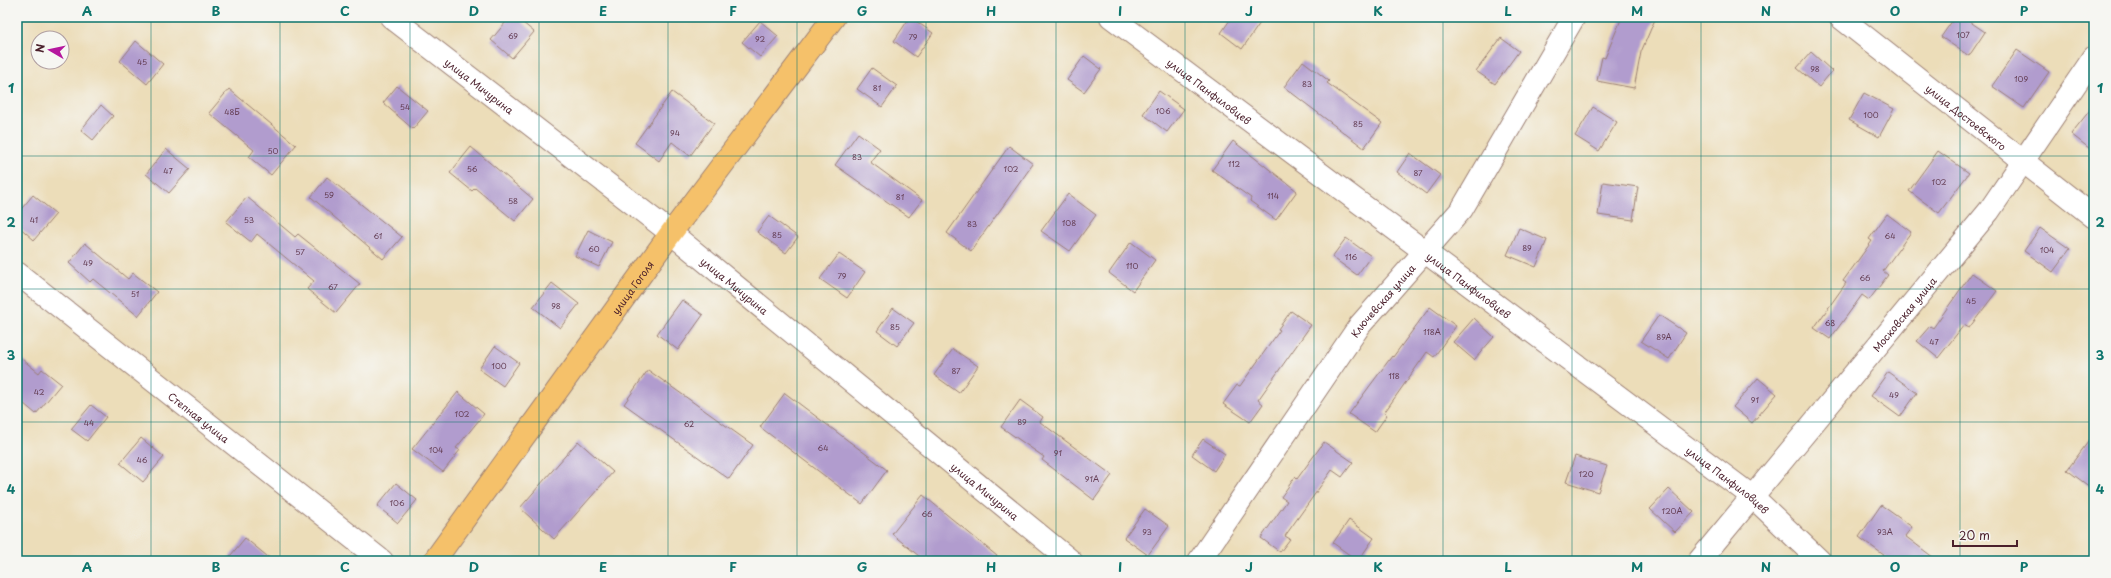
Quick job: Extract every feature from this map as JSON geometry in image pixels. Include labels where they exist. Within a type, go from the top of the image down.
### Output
[{"type":"main road","name":"улица Гоголя","points":[[434,561],[670,233],[834,17]]},
{"type":"street","name":"улица Мичурина","points":[[391,17],[670,233],[1071,561]]},
{"type":"street","name":"улица Панфиловцев","points":[[1111,17],[1753,496],[1820,561]]},
{"type":"street","name":"Ключевская улица","points":[[1199,561],[1360,324],[1462,209],[1574,17]]},
{"type":"street","name":"улица Достоевского","points":[[1840,17],[2094,217]]},
{"type":"street","name":"Московская улица","points":[[1700,561],[1989,211],[2094,57]]},
{"type":"street","name":"Степная улица","points":[[17,273],[382,561]]},
{"type":"building","points":[[510,17],[516,17],[534,32],[512,58],[491,40]]},
{"type":"building","points":[[910,17],[933,33],[916,57],[894,41]]},
{"type":"building","points":[[1232,17],[1252,17],[1260,23],[1242,49],[1221,33]]},
{"type":"building","points":[[1622,17],[1656,17],[1641,52],[1634,88],[1597,81],[1602,57],[1605,58]]},
{"type":"building","points":[[1955,17],[1963,17],[1985,32],[1969,56],[1941,37]]},
{"type":"building","points":[[760,21],[778,36],[760,57],[742,42]]},
{"type":"building","points":[[1501,38],[1519,51],[1495,84],[1476,71]]},
{"type":"building","points":[[136,41],[163,64],[147,84],[120,61]]},
{"type":"building","points":[[2017,50],[2049,72],[2024,108],[1992,86]]},
{"type":"building","points":[[1811,52],[1832,71],[1819,87],[1797,68]]},
{"type":"building","points":[[1084,56],[1101,69],[1084,92],[1067,80]]},
{"type":"building","points":[[1303,61],[1329,81],[1327,83],[1382,123],[1364,148],[1284,87]]},
{"type":"building","points":[[872,68],[897,86],[882,107],[857,89]]},
{"type":"building","points":[[397,86],[428,111],[413,129],[383,103]]},
{"type":"building","points":[[229,89],[296,145],[271,175],[249,157],[254,150],[209,113]]},
{"type":"building","points":[[1159,91],[1184,109],[1167,132],[1143,114]]},
{"type":"building","points":[[672,92],[714,123],[690,156],[672,142],[659,161],[635,143]]},
{"type":"building","points":[[1864,93],[1894,109],[1879,137],[1849,120]]},
{"type":"building","points":[[101,105],[113,116],[93,140],[81,130]]},
{"type":"building","points":[[2094,105],[2094,152],[2071,134]]},
{"type":"building","points":[[1593,107],[1617,122],[1599,151],[1575,136]]},
{"type":"building","points":[[858,133],[880,149],[870,162],[922,200],[909,217],[835,165]]},
{"type":"building","points":[[1233,141],[1297,191],[1276,220],[1250,201],[1251,198],[1212,170]]},
{"type":"building","points":[[1009,146],[1033,164],[971,251],[947,233]]},
{"type":"building","points":[[471,147],[533,199],[515,221],[475,188],[472,191],[450,173]]},
{"type":"building","points":[[166,149],[190,169],[169,193],[146,174]]},
{"type":"building","points":[[1938,151],[1969,173],[1939,213],[1909,191]]},
{"type":"building","points":[[1410,153],[1440,175],[1426,194],[1397,172]]},
{"type":"building","points":[[327,177],[402,237],[383,259],[311,197]]},
{"type":"building","points":[[1603,182],[1638,187],[1633,220],[1598,215]]},
{"type":"building","points":[[1068,194],[1096,215],[1070,251],[1041,231]]},
{"type":"building","points":[[33,195],[56,214],[34,240],[17,225],[17,214]]},
{"type":"building","points":[[247,197],[295,237],[298,234],[360,284],[336,313],[307,289],[314,281],[257,234],[251,242],[226,222]]},
{"type":"building","points":[[1887,214],[1911,232],[1883,271],[1888,275],[1869,300],[1862,295],[1830,339],[1814,328],[1846,283],[1843,281],[1872,241],[1869,239]]},
{"type":"building","points":[[769,216],[798,237],[786,253],[757,232]]},
{"type":"building","points":[[1519,228],[1547,240],[1536,267],[1507,255]]},
{"type":"building","points":[[2040,228],[2070,249],[2053,272],[2024,251]]},
{"type":"building","points":[[588,230],[612,242],[599,267],[575,256]]},
{"type":"building","points":[[1346,238],[1371,256],[1357,275],[1332,257]]},
{"type":"building","points":[[1131,242],[1155,260],[1133,291],[1109,273]]},
{"type":"building","points":[[85,243],[128,279],[133,273],[157,292],[138,316],[93,279],[90,282],[69,263]]},
{"type":"building","points":[[839,254],[865,272],[847,298],[820,279]]},
{"type":"building","points":[[1972,273],[1997,291],[1969,328],[1964,325],[1938,358],[1917,341],[1930,326],[1933,328]]},
{"type":"building","points":[[552,283],[579,304],[560,328],[533,307]]},
{"type":"building","points":[[682,300],[703,315],[678,350],[657,334]]},
{"type":"building","points":[[1430,307],[1456,326],[1434,357],[1427,352],[1384,413],[1387,415],[1375,432],[1349,414]]},
{"type":"building","points":[[893,308],[914,323],[897,346],[877,331]]},
{"type":"building","points":[[1291,311],[1311,325],[1258,400],[1263,404],[1250,422],[1223,404],[1237,385],[1240,386],[1280,330],[1278,329]]},
{"type":"building","points":[[1659,315],[1686,333],[1669,359],[1641,341]]},
{"type":"building","points":[[1474,318],[1494,337],[1474,360],[1453,342]]},
{"type":"building","points":[[495,346],[519,363],[503,386],[479,369]]},
{"type":"building","points":[[953,349],[978,366],[959,393],[934,375]]},
{"type":"building","points":[[17,355],[39,373],[42,369],[61,384],[36,414],[17,398]]},
{"type":"building","points":[[648,370],[753,445],[729,479],[624,404]]},
{"type":"building","points":[[1888,372],[1917,393],[1900,417],[1871,396]]},
{"type":"building","points":[[1758,378],[1777,394],[1752,423],[1733,407]]},
{"type":"building","points":[[458,392],[484,414],[456,448],[460,450],[443,472],[412,449]]},
{"type":"building","points":[[785,393],[887,470],[862,504],[760,427]]},
{"type":"building","points":[[1020,400],[1043,417],[1040,422],[1112,475],[1094,500],[1042,460],[1044,457],[1001,427]]},
{"type":"building","points":[[91,405],[106,417],[87,441],[71,429]]},
{"type":"building","points":[[2094,434],[2094,490],[2067,470]]},
{"type":"building","points":[[141,438],[164,457],[143,482],[120,463]]},
{"type":"building","points":[[1203,439],[1225,454],[1214,471],[1192,455]]},
{"type":"building","points":[[578,441],[613,472],[554,539],[520,508]]},
{"type":"building","points":[[1324,442],[1353,462],[1342,477],[1332,470],[1285,536],[1290,539],[1280,552],[1261,538],[1287,501],[1281,497],[1295,477],[1297,479]]},
{"type":"building","points":[[1575,456],[1607,466],[1598,492],[1566,482]]},
{"type":"building","points":[[396,483],[417,500],[398,523],[377,506]]},
{"type":"building","points":[[1669,489],[1694,512],[1675,532],[1650,509]]},
{"type":"building","points":[[923,495],[1003,561],[925,561],[892,534]]},
{"type":"building","points":[[1881,505],[1912,527],[1905,536],[1938,561],[1892,561],[1859,537]]},
{"type":"building","points":[[1145,509],[1169,526],[1148,555],[1124,538]]},
{"type":"building","points":[[1349,520],[1374,538],[1358,561],[1333,543]]},
{"type":"building","points":[[245,538],[273,561],[226,561]]}]
